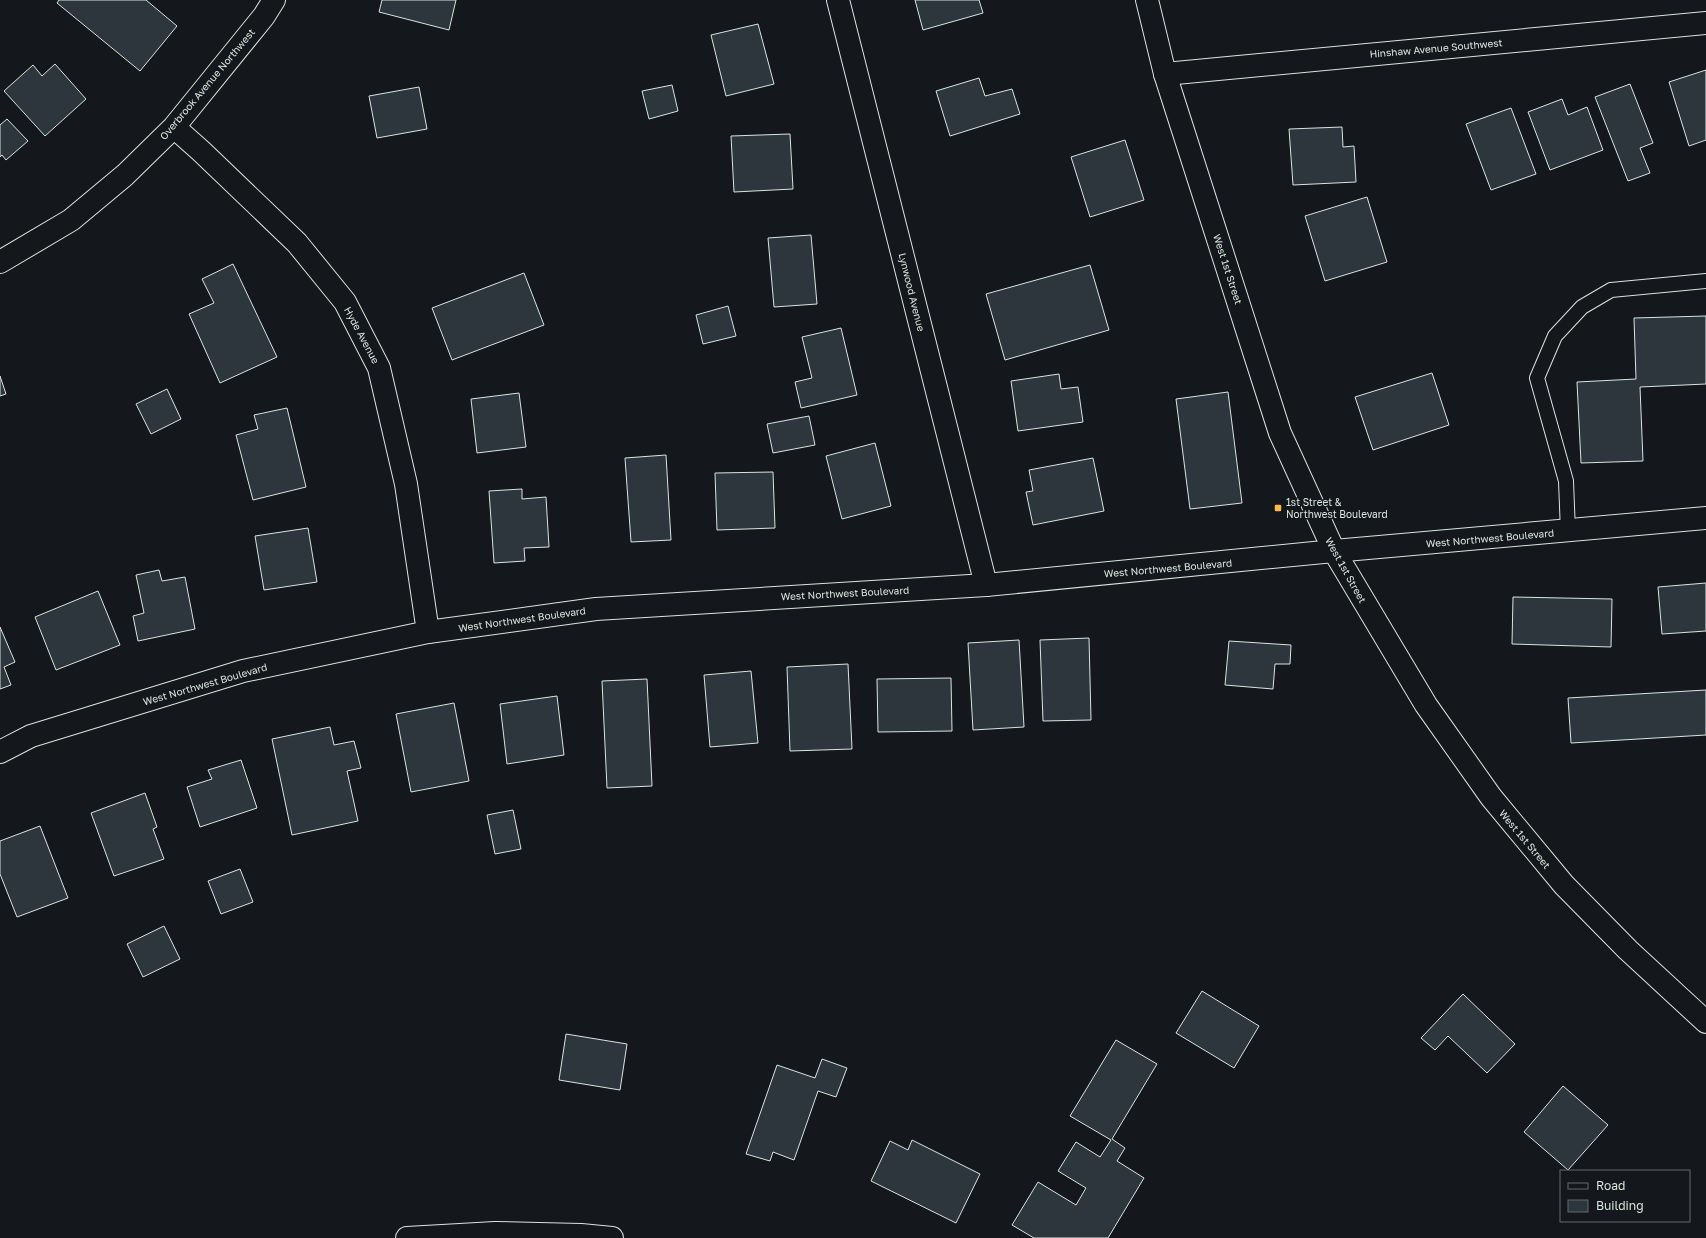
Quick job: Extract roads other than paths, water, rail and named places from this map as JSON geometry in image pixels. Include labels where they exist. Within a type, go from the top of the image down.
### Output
[{"type":"street","name":"Overbrook Avenue Northwest","points":[[0,262],[71,220],[125,175],[174,127],[264,16],[274,0]]},
{"type":"street","name":"Lynwood Avenue","points":[[838,0],[986,585]]},
{"type":"street","name":"West 1st Street","points":[[1147,0],[1165,74],[1280,433],[1334,552],[1426,705],[1457,752],[1491,797],[1564,885],[1628,950],[1706,1022]]},
{"type":"street","name":"Hinshaw Avenue Southwest","points":[[1165,74],[1706,23]]},
{"type":"street","name":"Hyde Avenue","points":[[174,127],[297,243],[344,302],[379,368],[406,484],[428,632]]},
{"type":"street","name":"West Northwest Boulevard","points":[[0,752],[31,736],[243,671],[428,632],[596,609],[986,585],[1706,518]]},
{"type":"street","points":[[407,1238],[495,1233],[581,1234],[612,1238]]},
{"type":"lane","points":[[1568,532],[1566,481],[1537,378],[1555,336],[1582,307],[1611,290],[1706,281]]},
{"type":"place","name":"1st Street & Northwest Boulevard","points":[[1278,508]]}]
